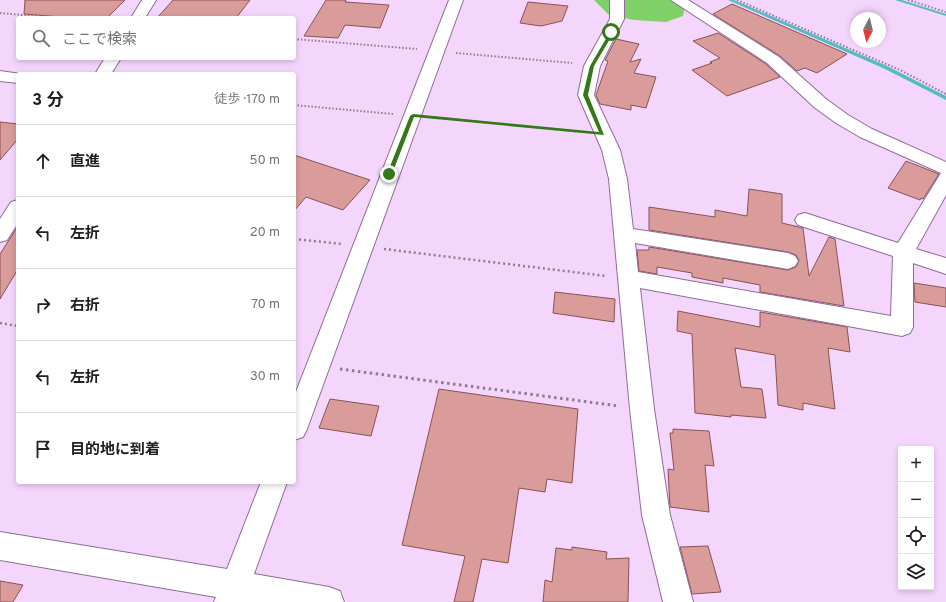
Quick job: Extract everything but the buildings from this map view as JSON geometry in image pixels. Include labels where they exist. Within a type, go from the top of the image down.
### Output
[{"type":"street","points":[[139,16],[149,0]]},
{"type":"street","points":[[296,424],[456,0]]},
{"type":"street","points":[[617,0],[617,19],[592,66],[586,95],[602,134],[611,150],[618,179],[642,409],[656,515],[678,602]]},
{"type":"street","points":[[678,0],[773,60],[820,103],[842,119],[866,133],[946,169]]},
{"type":"street","points":[[104,72],[112,60]]},
{"type":"street","points":[[0,76],[16,78]]},
{"type":"street","points":[[628,278],[902,327],[903,253],[946,178]]},
{"type":"street","points":[[0,235],[16,210]]},
{"type":"street","points":[[805,220],[946,266]]},
{"type":"street","points":[[623,234],[788,261]]},
{"type":"street","points":[[232,593],[273,484]]},
{"type":"street","points":[[0,546],[232,593],[329,602]]},
{"type":"path","points":[[736,0],[773,14],[886,64],[946,94]]},
{"type":"path","points":[[908,0],[946,12]]},
{"type":"path","points":[[0,13],[33,16]]},
{"type":"path","points":[[296,105],[602,134]]},
{"type":"path","points":[[296,239],[628,278]]},
{"type":"path","points":[[0,324],[16,326]]},
{"type":"path","points":[[318,366],[642,409]]},
{"type":"green space","points":[[594,0],[686,0],[683,16],[666,22],[634,20],[609,15]]},
{"type":"waterway","points":[[730,0],[885,67],[946,98]]},
{"type":"waterway","points":[[897,0],[946,15]]},
{"type":"route","points":[[389,174],[413,116],[602,134],[586,95],[592,66],[611,32]]}]
